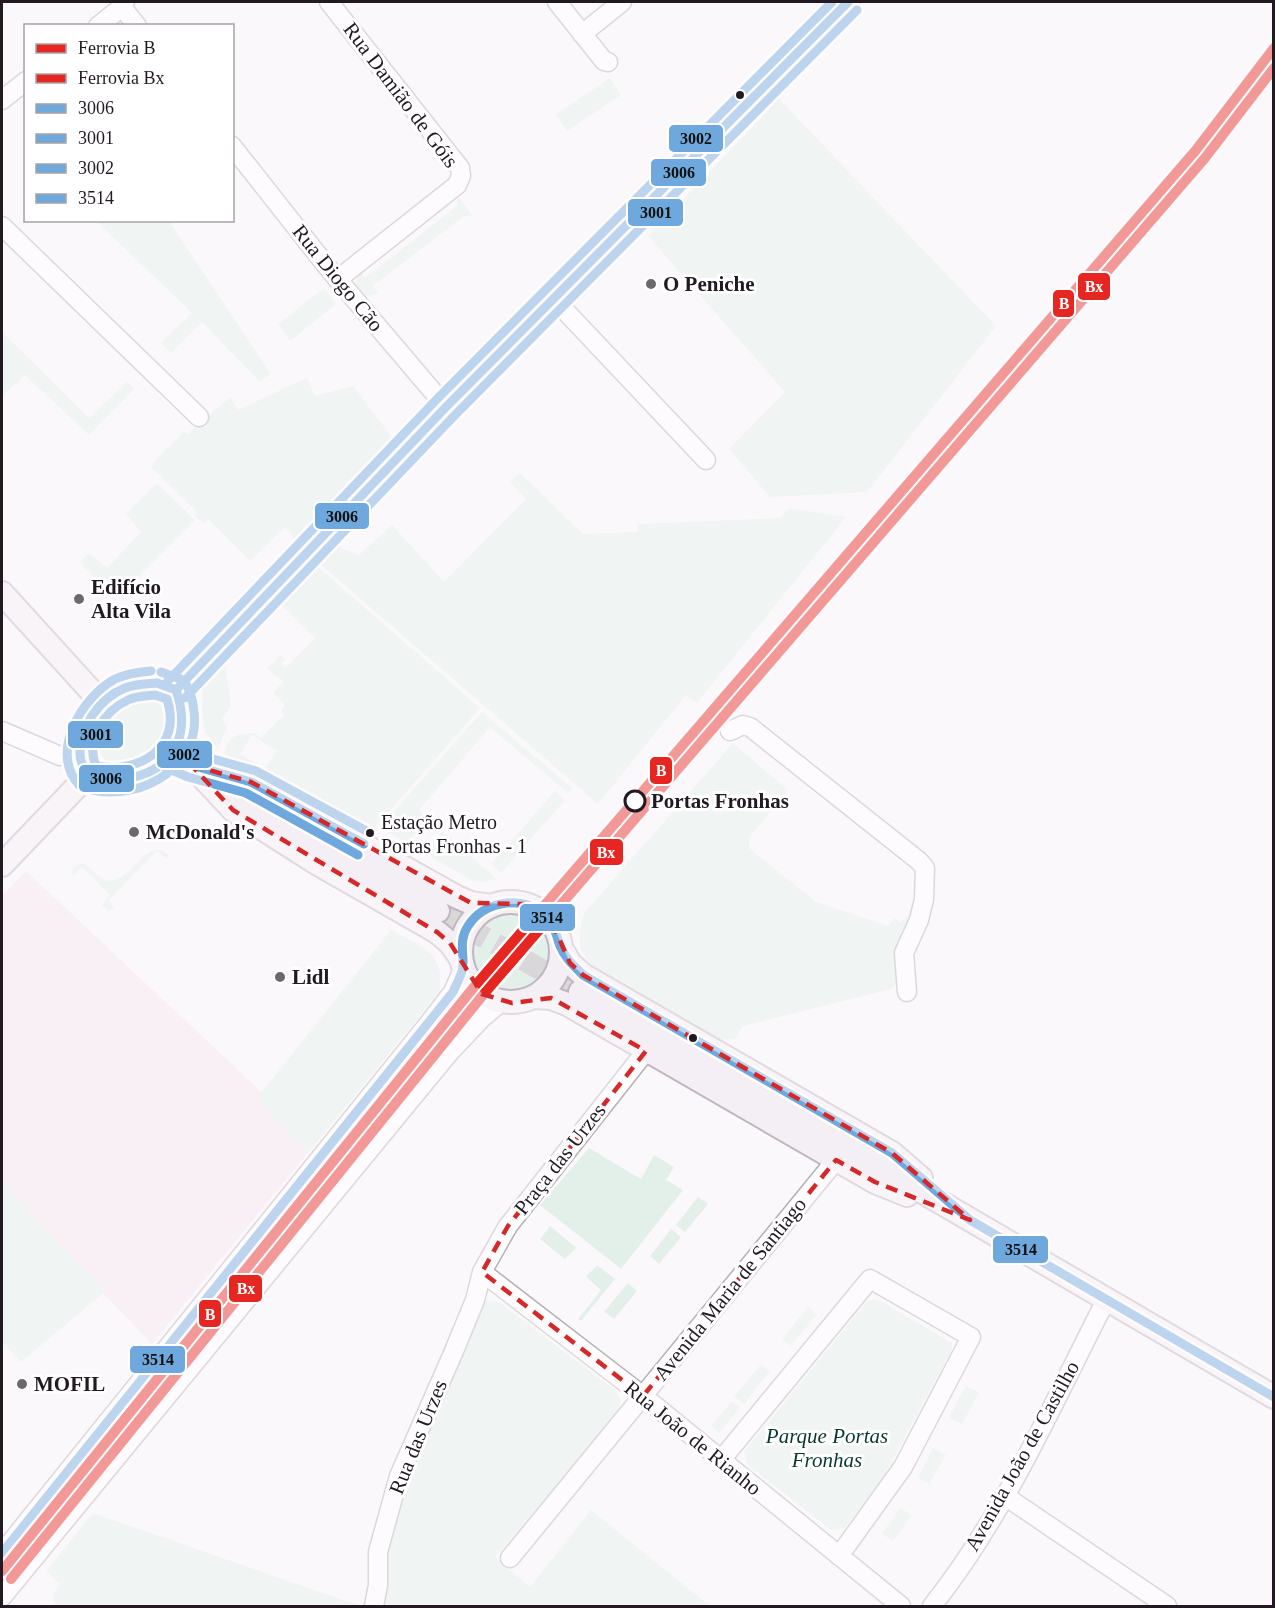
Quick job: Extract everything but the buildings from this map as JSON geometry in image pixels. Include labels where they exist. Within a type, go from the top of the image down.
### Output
[{"type":"main road","points":[[176,690],[446,407],[848,2]]},
{"type":"main road","points":[[5,603],[102,704]]},
{"type":"main road","points":[[158,683],[176,690],[181,702],[183,718],[181,739],[170,756],[153,770],[129,779],[104,780],[87,776],[80,755],[84,728],[102,704],[118,691],[138,684],[158,683]]},
{"type":"main road","points":[[170,756],[191,765],[250,782],[457,897],[471,903],[492,906]]},
{"type":"main road","points":[[191,765],[438,911]]},
{"type":"main road","points":[[191,765],[233,810],[318,864],[437,932],[450,943],[478,991],[491,999],[512,1003],[534,997],[551,998],[567,1004],[875,1182],[970,1220]]},
{"type":"main road","points":[[2,865],[87,776]]},
{"type":"main road","points":[[462,964],[463,937],[474,918],[492,906],[506,902],[524,904],[540,911],[554,927],[561,948],[570,963],[583,975],[892,1153],[970,1220]]},
{"type":"main road","points":[[534,997],[555,977],[561,958],[561,948]]},
{"type":"main road","points":[[580,992],[1274,1397]]},
{"type":"street","name":"Rua Damião de Góis","points":[[329,2],[460,168],[461,176],[457,184],[338,279]]},
{"type":"street","points":[[557,2],[604,61],[608,62]]},
{"type":"street","points":[[582,34],[622,2]]},
{"type":"street","points":[[100,24],[123,4],[136,24]]},
{"type":"street","points":[[2,100],[24,83]]},
{"type":"street","name":"Rua Diogo Cão","points":[[234,149],[338,279],[446,407]]},
{"type":"street","points":[[2,226],[199,417]]},
{"type":"street","points":[[554,299],[706,460]]},
{"type":"street","points":[[730,731],[743,724],[750,727],[925,868],[924,899],[919,920],[904,953],[907,992]]},
{"type":"street","points":[[2,731],[60,756]]},
{"type":"street","points":[[2,1553],[425,1028],[453,992],[462,964]]},
{"type":"street","points":[[2,1597],[449,1053],[481,1019],[501,1002]]},
{"type":"street","name":"Praça das Urzes","points":[[482,1272],[508,1226],[646,1051]]},
{"type":"street","name":"Avenida Maria de Santiago","points":[[510,1558],[836,1160]]},
{"type":"street","name":"Rua João de Rianho","points":[[482,1272],[643,1395],[901,1606]]},
{"type":"street","name":"Rua das Urzes","points":[[374,1606],[378,1585],[378,1552],[399,1476],[475,1300],[482,1272]]},
{"type":"street","points":[[721,1460],[870,1279],[971,1337],[903,1467],[839,1556]]},
{"type":"street","name":"Avenida João de Castilho","points":[[932,1606],[954,1578],[1005,1496],[1106,1300]]},
{"type":"street","points":[[1005,1496],[1167,1606]]},
{"type":"highlighted area","points":[[191,765],[251,782],[471,903],[524,904],[540,911],[554,927],[570,963],[583,975],[892,1153],[970,1220],[875,1182],[836,1160],[643,1396],[482,1272],[508,1226],[646,1051],[551,998],[512,1003],[482,994],[450,943],[437,932],[233,810]]},
{"type":"shaded area","points":[[26,871],[316,1143],[152,1344],[2,1188],[2,896]]},
{"type":"green space","points":[[610,78],[621,95],[567,131],[556,114]]},
{"type":"green space","points":[[779,99],[996,326],[867,492],[770,497],[729,449],[785,392],[648,236]]},
{"type":"green space","points":[[457,196],[473,216],[464,216],[373,286],[378,294],[366,296],[360,293],[356,283],[360,271],[365,278],[457,206]]},
{"type":"green space","points":[[97,222],[170,222],[271,374],[259,381],[202,322],[171,353],[161,343],[192,313]]},
{"type":"green space","points":[[324,288],[336,304],[290,341],[278,324]]},
{"type":"green space","points":[[2,332],[89,418],[127,382],[134,389],[89,435],[25,375],[2,396]]},
{"type":"green space","points":[[307,378],[315,396],[353,386],[395,441],[340,500],[297,541],[285,527],[250,561],[208,519],[204,524],[194,515],[197,512],[151,467],[154,461],[184,432],[188,434],[230,397],[238,410]]},
{"type":"green space","points":[[520,473],[583,534],[638,532],[638,524],[781,518],[789,508],[846,517],[697,703],[686,695],[598,804],[320,564],[338,547],[359,555],[392,525],[444,582],[526,499],[510,482]]},
{"type":"green space","points":[[157,483],[195,520],[115,600],[80,562],[89,553],[107,568],[141,532],[126,514]]},
{"type":"green space","points":[[318,567],[480,708],[373,830],[317,800],[281,786],[224,753],[226,746],[235,736],[255,733],[261,738],[284,715],[281,711],[285,705],[273,693],[283,682],[267,668],[281,655],[285,659],[281,664],[286,668],[315,638],[279,603]],"holes":[[[252,735],[277,751],[265,769],[240,754]]]},
{"type":"green space","points":[[225,662],[231,705],[222,719],[227,727],[218,749],[205,732],[202,712],[203,686]]},
{"type":"green space","points":[[143,696],[161,700],[170,708],[173,720],[170,730],[144,757],[126,766],[111,765],[100,751],[97,738],[117,714]]},
{"type":"green space","points":[[482,712],[572,788],[568,793],[490,727],[419,810],[428,819],[407,843],[380,827]]},
{"type":"green space","points":[[733,743],[788,790],[749,838],[749,848],[816,902],[888,926],[895,918],[900,922],[921,905],[897,982],[891,989],[743,1026],[735,1039],[720,1040],[593,966],[583,954],[580,926],[585,912]]},
{"type":"green space","points":[[555,791],[565,800],[501,873],[491,864]]},
{"type":"green space","points":[[442,831],[497,879],[484,882],[471,880],[423,852]]},
{"type":"green space","points":[[154,850],[161,850],[169,855],[166,859],[157,851],[108,901],[114,907],[109,912],[102,905],[110,895],[82,867],[73,876],[71,872],[75,866],[84,863],[103,879],[116,880]]},
{"type":"green space","points":[[514,913],[527,918],[478,971],[473,948],[478,931],[492,919]]},
{"type":"green space","points":[[391,930],[422,946],[435,958],[439,967],[440,991],[308,1153],[257,1098]]},
{"type":"green space","points":[[544,933],[549,959],[542,979],[523,990],[497,987]]},
{"type":"green space","points":[[589,1148],[641,1179],[654,1155],[674,1167],[666,1180],[683,1190],[621,1269],[540,1205]]},
{"type":"green space","points":[[2,1184],[106,1291],[21,1362],[2,1342]]},
{"type":"green space","points":[[698,1197],[708,1204],[685,1232],[676,1225]]},
{"type":"green space","points":[[550,1226],[576,1248],[565,1259],[540,1239]]},
{"type":"green space","points":[[671,1229],[681,1237],[659,1264],[650,1256]]},
{"type":"green space","points":[[597,1265],[615,1279],[581,1321],[578,1319],[601,1290],[586,1277]]},
{"type":"green space","points":[[628,1283],[637,1291],[614,1319],[604,1312]]},
{"type":"green space","points":[[482,1300],[499,1302],[615,1390],[620,1400],[619,1413],[495,1557],[530,1587],[591,1510],[710,1606],[375,1606],[394,1494]]},
{"type":"green space","name":"Parque Portas Fronhas","points":[[868,1300],[879,1300],[952,1343],[952,1350],[885,1474],[845,1528],[831,1530],[748,1465],[744,1452]]},
{"type":"green space","points":[[808,1307],[817,1315],[790,1346],[782,1339]]},
{"type":"green space","points":[[761,1364],[770,1371],[744,1404],[734,1397]]},
{"type":"green space","points":[[966,1386],[979,1392],[962,1424],[949,1418]]},
{"type":"green space","points":[[732,1401],[740,1408],[719,1433],[711,1426]]},
{"type":"green space","points":[[933,1448],[946,1455],[929,1484],[918,1478]]},
{"type":"green space","points":[[900,1508],[912,1515],[893,1541],[882,1534]]},
{"type":"green space","points":[[93,1513],[360,1606],[55,1606],[53,1596],[60,1584],[46,1571]]},
{"type":"tunnel","points":[[438,911],[580,992]]},
{"type":"rail line","name":"B","points":[[2,1571],[474,987],[1196,150],[1274,48]]},
{"type":"rail line","name":"Bx","points":[[11,1579],[483,995],[1205,158],[1274,68]]},
{"type":"transit line","name":"3002","points":[[167,682],[437,399],[832,2]]},
{"type":"transit line","name":"3006","points":[[176,690],[446,407],[848,2]]},
{"type":"transit line","name":"3001","points":[[185,698],[455,415],[857,10]]},
{"type":"transit line","name":"3002","points":[[151,671],[133,673],[115,679],[103,687],[81,712],[68,742],[67,758],[71,773],[80,786],[100,791],[120,792],[141,787],[159,779],[175,767],[187,751],[193,732],[194,711],[191,695],[183,680],[161,672]]},
{"type":"transit line","name":"3006","points":[[157,683],[176,690],[181,713],[180,733],[174,750],[163,763],[148,772],[130,778],[109,779],[87,776],[80,754],[83,734],[93,715],[107,699],[125,688],[157,683]]},
{"type":"transit line","name":"3001","points":[[155,695],[167,699],[170,716],[169,731],[163,744],[154,754],[127,766],[96,766],[93,746],[104,719],[111,711],[128,700],[155,695]]},
{"type":"transit line","name":"3002","points":[[175,745],[195,754],[256,771],[370,833]]},
{"type":"transit line","name":"3006","points":[[170,756],[191,765],[251,782],[364,844]]},
{"type":"transit line","name":"3001","points":[[165,767],[188,777],[246,793],[358,855]]},
{"type":"transit line","name":"3514","points":[[2,1553],[453,992],[462,971],[462,944],[468,926],[483,911],[503,904],[525,904],[544,914],[552,925],[564,954],[583,975],[892,1153],[970,1220],[1274,1397]]},
{"type":"place","name":"O Peniche","points":[[651,284]]},
{"type":"place","name":"Edifício Alta Vila","points":[[79,599]]},
{"type":"place","name":"Portas Fronhas","points":[[635,801]]},
{"type":"place","name":"McDonald's","points":[[134,832]]},
{"type":"place","name":"Estação Metro Portas Fronhas - 1","points":[[370,833]]},
{"type":"place","name":"Lidl","points":[[280,977]]},
{"type":"place","name":"MOFIL","points":[[22,1384]]}]
